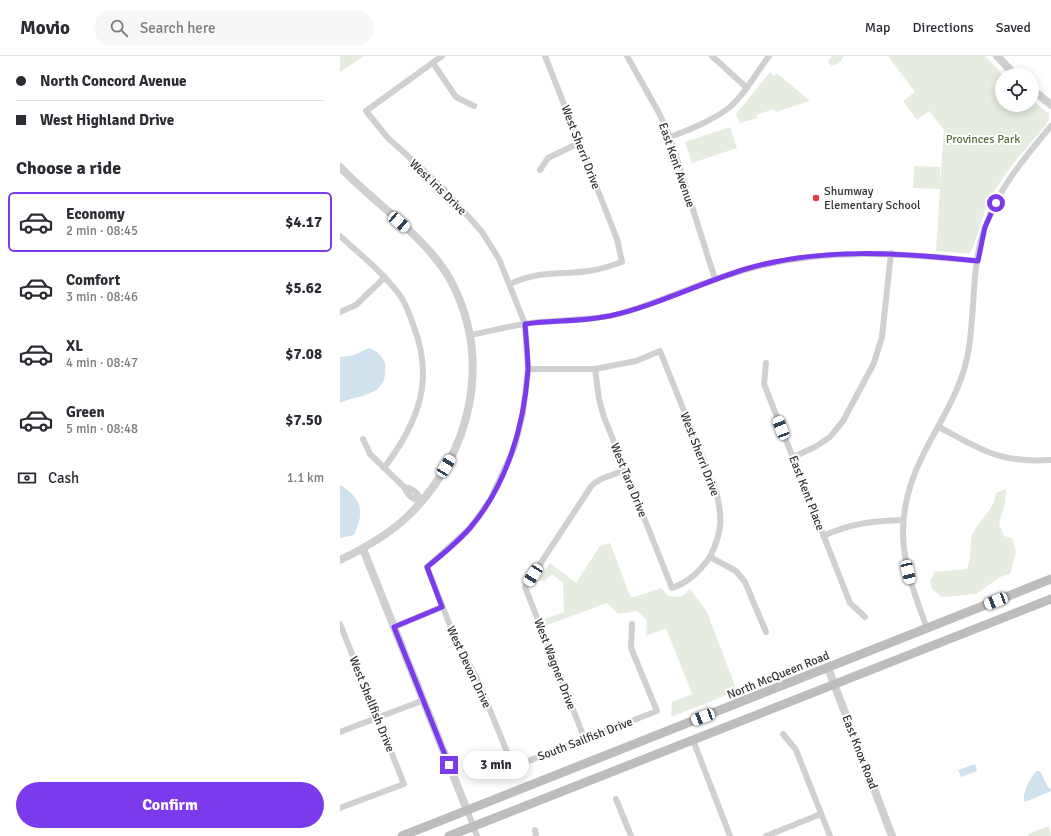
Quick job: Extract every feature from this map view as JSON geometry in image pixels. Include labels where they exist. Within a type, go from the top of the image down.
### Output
[{"type":"main road","name":"North McQueen Road","points":[[402,836],[1051,580]]},
{"type":"main road","points":[[449,836],[1051,599]]},
{"type":"street","points":[[442,56],[433,63],[456,97],[474,106]]},
{"type":"street","name":"West Sherri Drive","points":[[510,284],[525,277],[541,273],[595,270],[622,262],[617,239],[545,56]]},
{"type":"street","name":"East Kent Avenue","points":[[627,56],[659,113],[670,137],[715,279]]},
{"type":"street","points":[[712,56],[747,88]]},
{"type":"street","points":[[670,137],[708,122],[730,106],[747,88],[769,56]]},
{"type":"street","points":[[997,56],[1008,68]]},
{"type":"street","name":"West Iris Drive","points":[[427,567],[470,528],[493,493],[515,446],[523,413],[528,369],[525,324],[499,259],[478,226],[444,189],[417,166],[387,137],[366,112],[433,63]]},
{"type":"street","points":[[1039,95],[1051,105]]},
{"type":"street","points":[[927,628],[911,584],[906,565],[902,538],[903,520],[910,487],[921,459],[956,394],[967,358],[978,261],[985,227],[1002,191],[1022,162],[1051,126]]},
{"type":"street","points":[[540,170],[548,158],[579,143]]},
{"type":"street","points":[[340,166],[357,185],[410,231],[433,257],[450,281],[470,335],[473,368],[471,399],[465,428],[454,454],[440,478],[408,516],[392,530],[363,549],[340,560]]},
{"type":"street","points":[[340,236],[385,277],[400,295],[421,344],[424,375],[415,420],[400,446],[384,468]]},
{"type":"street","points":[[470,335],[525,324],[592,319],[626,312],[715,279],[763,265],[810,256],[849,253],[891,253],[978,261]]},
{"type":"street","points":[[793,457],[815,447],[830,437],[843,421],[874,363],[882,337],[891,253]]},
{"type":"street","points":[[340,312],[356,305],[385,277]]},
{"type":"street","name":"West Sherri Drive","points":[[595,369],[636,361],[660,351],[716,491],[720,509],[721,524],[718,540],[710,557],[699,572],[684,584],[672,588]]},
{"type":"street","name":"East Kent Place","points":[[766,363],[764,384],[823,536],[850,603],[866,617]]},
{"type":"street","points":[[528,369],[595,369]]},
{"type":"street","name":"West Tara Drive","points":[[595,369],[599,399],[604,417],[672,588]]},
{"type":"street","points":[[939,427],[981,450],[1006,459],[1025,461],[1051,460]]},
{"type":"street","points":[[363,439],[370,454],[404,487],[408,494],[414,499],[421,501]]},
{"type":"street","name":"West Wagner Drive","points":[[585,740],[525,587],[592,485],[601,479],[625,470]]},
{"type":"street","points":[[823,536],[845,526],[870,521],[903,520]]},
{"type":"street","points":[[363,549],[477,836]]},
{"type":"street","points":[[710,557],[736,571],[745,582],[766,632]]},
{"type":"street","name":"West Devon Drive","points":[[427,567],[453,633],[480,685],[513,767]]},
{"type":"street","points":[[394,627],[442,607]]},
{"type":"street","name":"West Shellfish Drive","points":[[340,624],[404,784],[340,808]]},
{"type":"street","name":"South Sailfish Drive","points":[[513,767],[658,711],[631,648],[632,624]]},
{"type":"street","name":"East Knox Road","points":[[828,668],[892,836]]},
{"type":"street","points":[[340,732],[424,700]]},
{"type":"street","points":[[783,734],[796,750],[830,836]]},
{"type":"street","points":[[693,740],[730,836]]},
{"type":"street","points":[[616,799],[631,836]]},
{"type":"street","points":[[766,836],[821,814]]},
{"type":"green space","points":[[340,56],[364,56],[340,72]]},
{"type":"green space","points":[[832,56],[844,56],[839,63],[832,66],[828,62]]},
{"type":"green space","name":"Provinces Park","points":[[888,56],[985,56],[996,68],[995,68],[995,112],[1039,112],[1039,106],[1049,114],[1049,119],[1046,125],[999,183],[987,205],[969,254],[936,251],[940,189],[913,188],[914,166],[940,167],[940,184],[944,130],[929,111],[917,120],[903,101],[915,92]]},
{"type":"green space","points":[[770,72],[774,76],[777,73],[810,101],[776,112],[774,109],[756,115],[757,118],[740,123],[736,114]]},
{"type":"green space","points":[[730,127],[737,148],[692,163],[685,142]]},
{"type":"green space","points":[[1006,489],[1005,503],[999,523],[1004,536],[1012,538],[1016,552],[1010,574],[1000,577],[976,594],[942,597],[932,589],[930,581],[935,572],[967,569],[969,565],[973,533],[993,504],[996,493]]},
{"type":"green space","points":[[610,543],[631,598],[661,588],[668,596],[681,597],[690,589],[707,612],[737,691],[671,717],[672,702],[692,694],[666,628],[646,636],[647,620],[637,611],[618,614],[607,603],[547,625],[545,619],[564,612],[563,583],[552,574],[543,582],[539,580],[550,563],[576,583],[600,546]]},
{"type":"green space","points":[[1049,826],[1051,836],[1029,836],[1028,834]]},
{"type":"water","points":[[369,348],[374,350],[385,363],[385,375],[383,382],[379,388],[374,391],[340,403],[340,357],[354,355]]},
{"type":"water","points":[[340,485],[357,500],[360,519],[354,535],[340,538]]},
{"type":"water","points":[[975,764],[977,771],[961,777],[958,770]]},
{"type":"water","points":[[1036,771],[1040,771],[1051,791],[1025,802],[1025,791]]},
{"type":"place","name":"Shumway Elementary School","points":[[816,198]]},
{"type":"route","points":[[449,765],[394,627],[442,607],[427,567],[470,528],[490,500],[503,474],[515,446],[523,413],[528,369],[525,324],[592,319],[626,312],[701,284],[750,268],[810,256],[849,253],[891,253],[978,261],[985,227],[996,203]]}]
